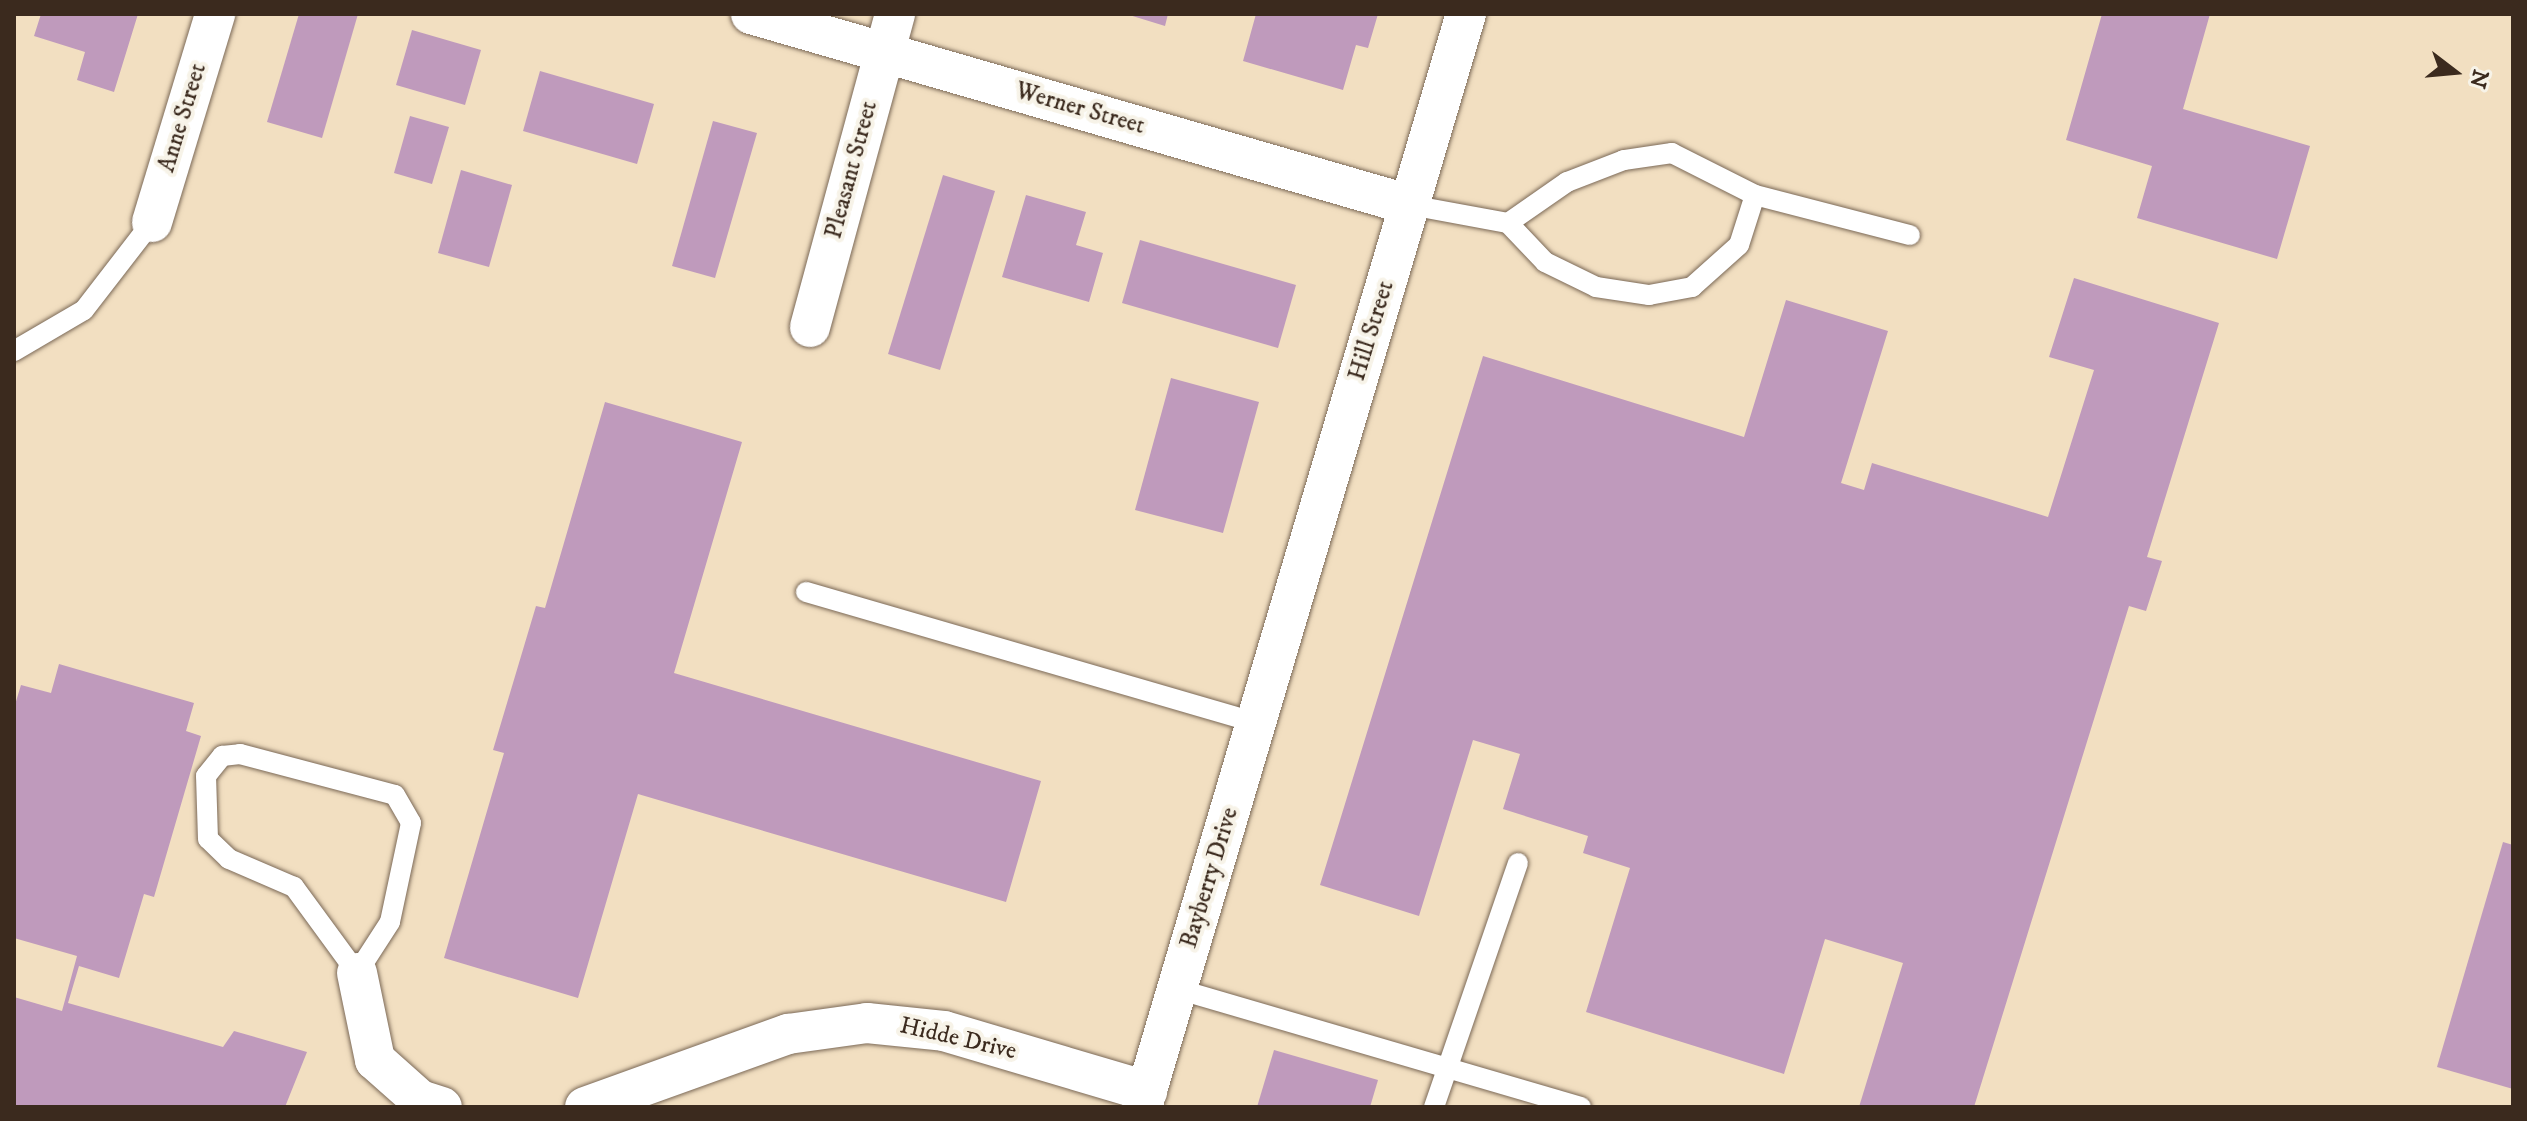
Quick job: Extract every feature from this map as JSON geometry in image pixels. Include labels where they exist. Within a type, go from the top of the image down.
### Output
[{"type":"street","name":"Anne Street","points":[[152,222],[215,14]]},
{"type":"street","name":"Werner Street","points":[[751,14],[1410,205]]},
{"type":"street","name":"Pleasant Street","points":[[810,327],[895,14]]},
{"type":"street","name":"Hill Street","points":[[1278,648],[1466,14]]},
{"type":"street","name":"Bayberry Drive","points":[[1144,1099],[1278,648]]},
{"type":"street","points":[[357,973],[375,1060],[420,1100],[442,1107]]},
{"type":"street","name":"Hidde Drive","points":[[585,1107],[788,1034],[867,1023],[944,1031],[1144,1099]]},
{"type":"lane","points":[[1508,223],[1567,182],[1624,160],[1672,153],[1755,195],[1910,235]]},
{"type":"lane","points":[[1410,205],[1508,223],[1545,262],[1596,287],[1649,295],[1692,287],[1739,245],[1755,195]]},
{"type":"lane","points":[[14,351],[84,310],[152,222]]},
{"type":"lane","points":[[806,592],[1256,723]]},
{"type":"lane","points":[[222,756],[395,795],[411,823],[408,848],[390,922],[357,973],[294,887],[229,859],[208,839],[206,776],[222,756]]},
{"type":"lane","points":[[1434,1107],[1518,863]]},
{"type":"lane","points":[[1177,989],[1581,1107]]},
{"type":"building","points":[[41,14],[138,14],[114,92],[77,80],[85,52],[34,36]]},
{"type":"building","points":[[299,14],[358,14],[322,138],[267,122]]},
{"type":"building","points":[[1126,14],[1168,14],[1165,26]]},
{"type":"building","points":[[1256,14],[1378,14],[1368,48],[1356,45],[1343,90],[1243,61]]},
{"type":"building","points":[[2102,14],[2210,14],[2183,109],[2310,146],[2277,259],[2137,218],[2152,166],[2066,140]]},
{"type":"building","points":[[412,30],[481,50],[465,105],[396,85]]},
{"type":"building","points":[[540,71],[654,104],[637,164],[523,131]]},
{"type":"building","points":[[410,116],[449,127],[432,184],[394,173]]},
{"type":"building","points":[[713,121],[757,133],[715,278],[672,266]]},
{"type":"building","points":[[461,170],[512,185],[489,267],[438,253]]},
{"type":"building","points":[[943,175],[995,191],[940,370],[888,354]]},
{"type":"building","points":[[1026,195],[1086,212],[1076,245],[1103,253],[1089,302],[1002,277]]},
{"type":"building","points":[[1140,240],[1296,285],[1278,348],[1122,303]]},
{"type":"building","points":[[2074,278],[2219,323],[2147,557],[2162,561],[2146,611],[2129,606],[1974,1107],[1859,1107],[1903,963],[1825,939],[1784,1074],[1586,1012],[1630,868],[1583,853],[1588,836],[1503,809],[1520,754],[1473,740],[1419,916],[1320,885],[1483,356],[1744,437],[1786,300],[1888,331],[1841,483],[1864,490],[1872,463],[2048,517],[2094,370],[2049,357]]},
{"type":"building","points":[[1171,378],[1259,402],[1223,533],[1135,510]]},
{"type":"building","points":[[605,402],[742,442],[674,673],[1041,781],[1006,902],[638,794],[578,998],[444,958],[504,753],[493,750],[536,606],[545,608]]},
{"type":"building","points":[[59,664],[194,703],[186,731],[201,736],[154,897],[144,894],[119,978],[79,966],[68,1003],[223,1047],[234,1031],[307,1052],[285,1107],[14,1107],[14,997],[62,1011],[77,956],[14,938],[14,708],[21,685],[51,693]]},
{"type":"building","points":[[2503,842],[2513,845],[2513,1089],[2437,1067]]},
{"type":"building","points":[[1274,1050],[1378,1080],[1370,1107],[1257,1107]]}]
